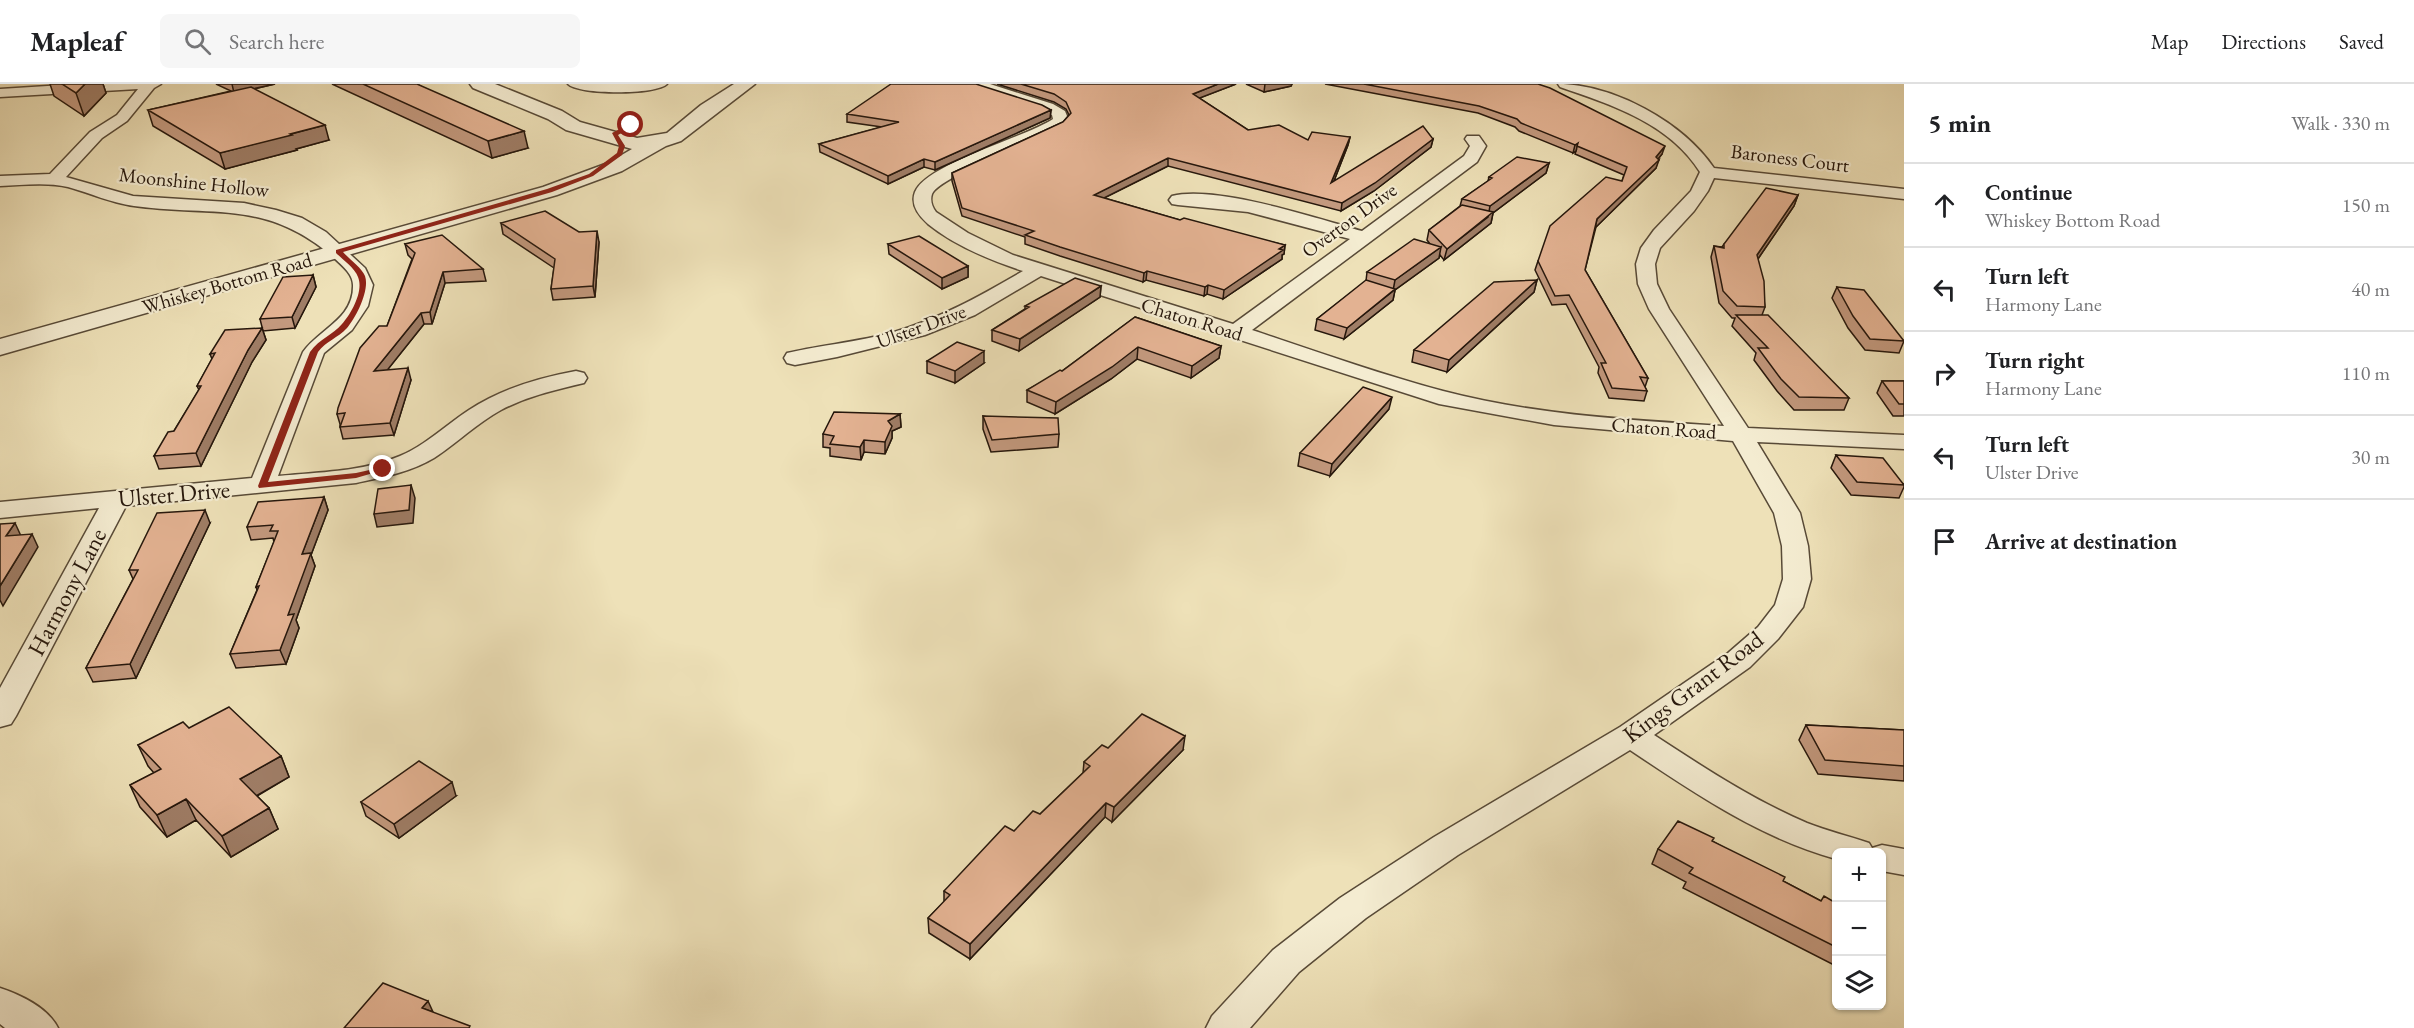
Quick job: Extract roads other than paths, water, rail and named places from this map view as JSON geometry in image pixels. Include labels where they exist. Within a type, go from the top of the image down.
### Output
[{"type":"street","points":[[0,93],[152,84]]},
{"type":"street","points":[[54,180],[96,135],[122,118],[152,84]]},
{"type":"street","points":[[479,84],[555,115],[573,126],[625,132],[636,144],[665,130]]},
{"type":"street","points":[[575,84],[615,88],[660,84]]},
{"type":"street","name":"Whiskey Bottom Road","points":[[0,346],[550,190],[615,167],[665,130],[708,109],[746,84]]},
{"type":"street","name":"Chaton Road","points":[[975,84],[1054,110],[1059,113],[1060,121],[945,176],[925,190],[922,200],[924,208],[932,219],[976,244],[1038,270],[1439,396],[1479,406],[1577,422],[1904,442]]},
{"type":"street","points":[[1565,84],[1628,109],[1678,135],[1701,158],[1708,172]]},
{"type":"street","name":"Whiskey Bottom Road","points":[[591,175],[620,154],[625,132]]},
{"type":"street","name":"Overton Drive","points":[[1236,332],[1471,159],[1478,146],[1473,139]]},
{"type":"street","name":"Baroness Court","points":[[1708,172],[1904,194]]},
{"type":"street","name":"Kings Grant Road","points":[[1226,1028],[1286,961],[1353,908],[1446,846],[1631,735],[1739,660],[1767,633],[1789,607],[1797,579],[1795,546],[1787,513],[1740,433],[1648,291],[1643,273],[1646,257],[1655,241],[1699,193],[1708,172]]},
{"type":"street","name":"Moonshine Hollow","points":[[0,181],[54,180],[134,201],[228,207],[281,215],[295,221],[338,251]]},
{"type":"street","name":"Baroness Court","points":[[1866,190],[1870,200],[1880,205],[1904,209]]},
{"type":"street","points":[[1178,200],[1200,199],[1242,205],[1364,237]]},
{"type":"street","points":[[262,486],[314,352],[322,342],[344,327],[360,299],[363,286],[362,275],[338,251]]},
{"type":"street","name":"Ulster Drive","points":[[795,358],[870,344],[921,330],[958,315],[1038,270]]},
{"type":"street","name":"Ulster Drive","points":[[0,510],[356,476],[410,460],[432,448],[491,405],[532,386],[576,378]]},
{"type":"street","name":"Harmony Lane","points":[[0,716],[117,499]]},
{"type":"street","points":[[1631,735],[1735,802],[1790,832],[1844,848]]},
{"type":"street","points":[[1886,859],[1904,862]]},
{"type":"street","points":[[0,1004],[38,1028]]}]
